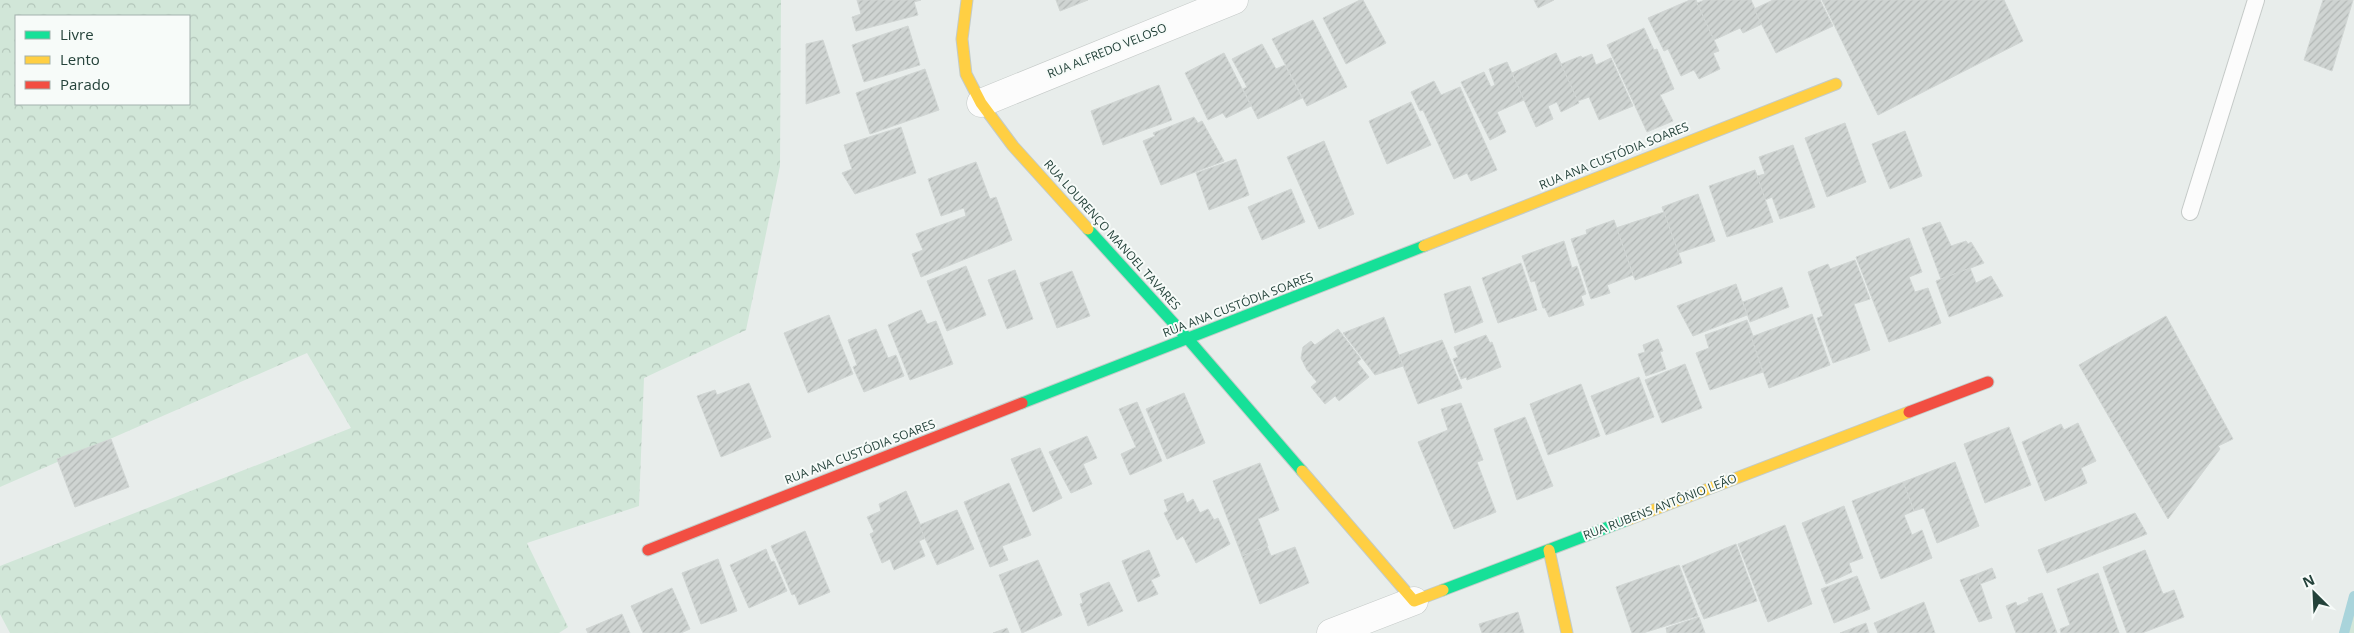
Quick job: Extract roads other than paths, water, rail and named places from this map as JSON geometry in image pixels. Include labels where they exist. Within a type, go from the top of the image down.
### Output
[{"type":"street","name":"RUA LOURENÇO MANOEL TAVARES","points":[[967,0],[962,39],[966,74],[981,102],[1013,146],[1188,339],[1414,601]]},
{"type":"street","name":"RUA ALFREDO VELOSO","points":[[981,102],[1234,0]]},
{"type":"street","name":"RUA ANA CUSTÓDIA SOARES","points":[[648,550],[1836,84]]},
{"type":"street","name":"RUA RUBENS ANTÔNIO LEÃO","points":[[1331,633],[1988,382]]},
{"type":"street","points":[[1549,550],[1567,633]]},
{"type":"lane","points":[[2190,212],[2256,0]]},
{"type":"waterway","points":[[2344,633],[2354,596]]}]
